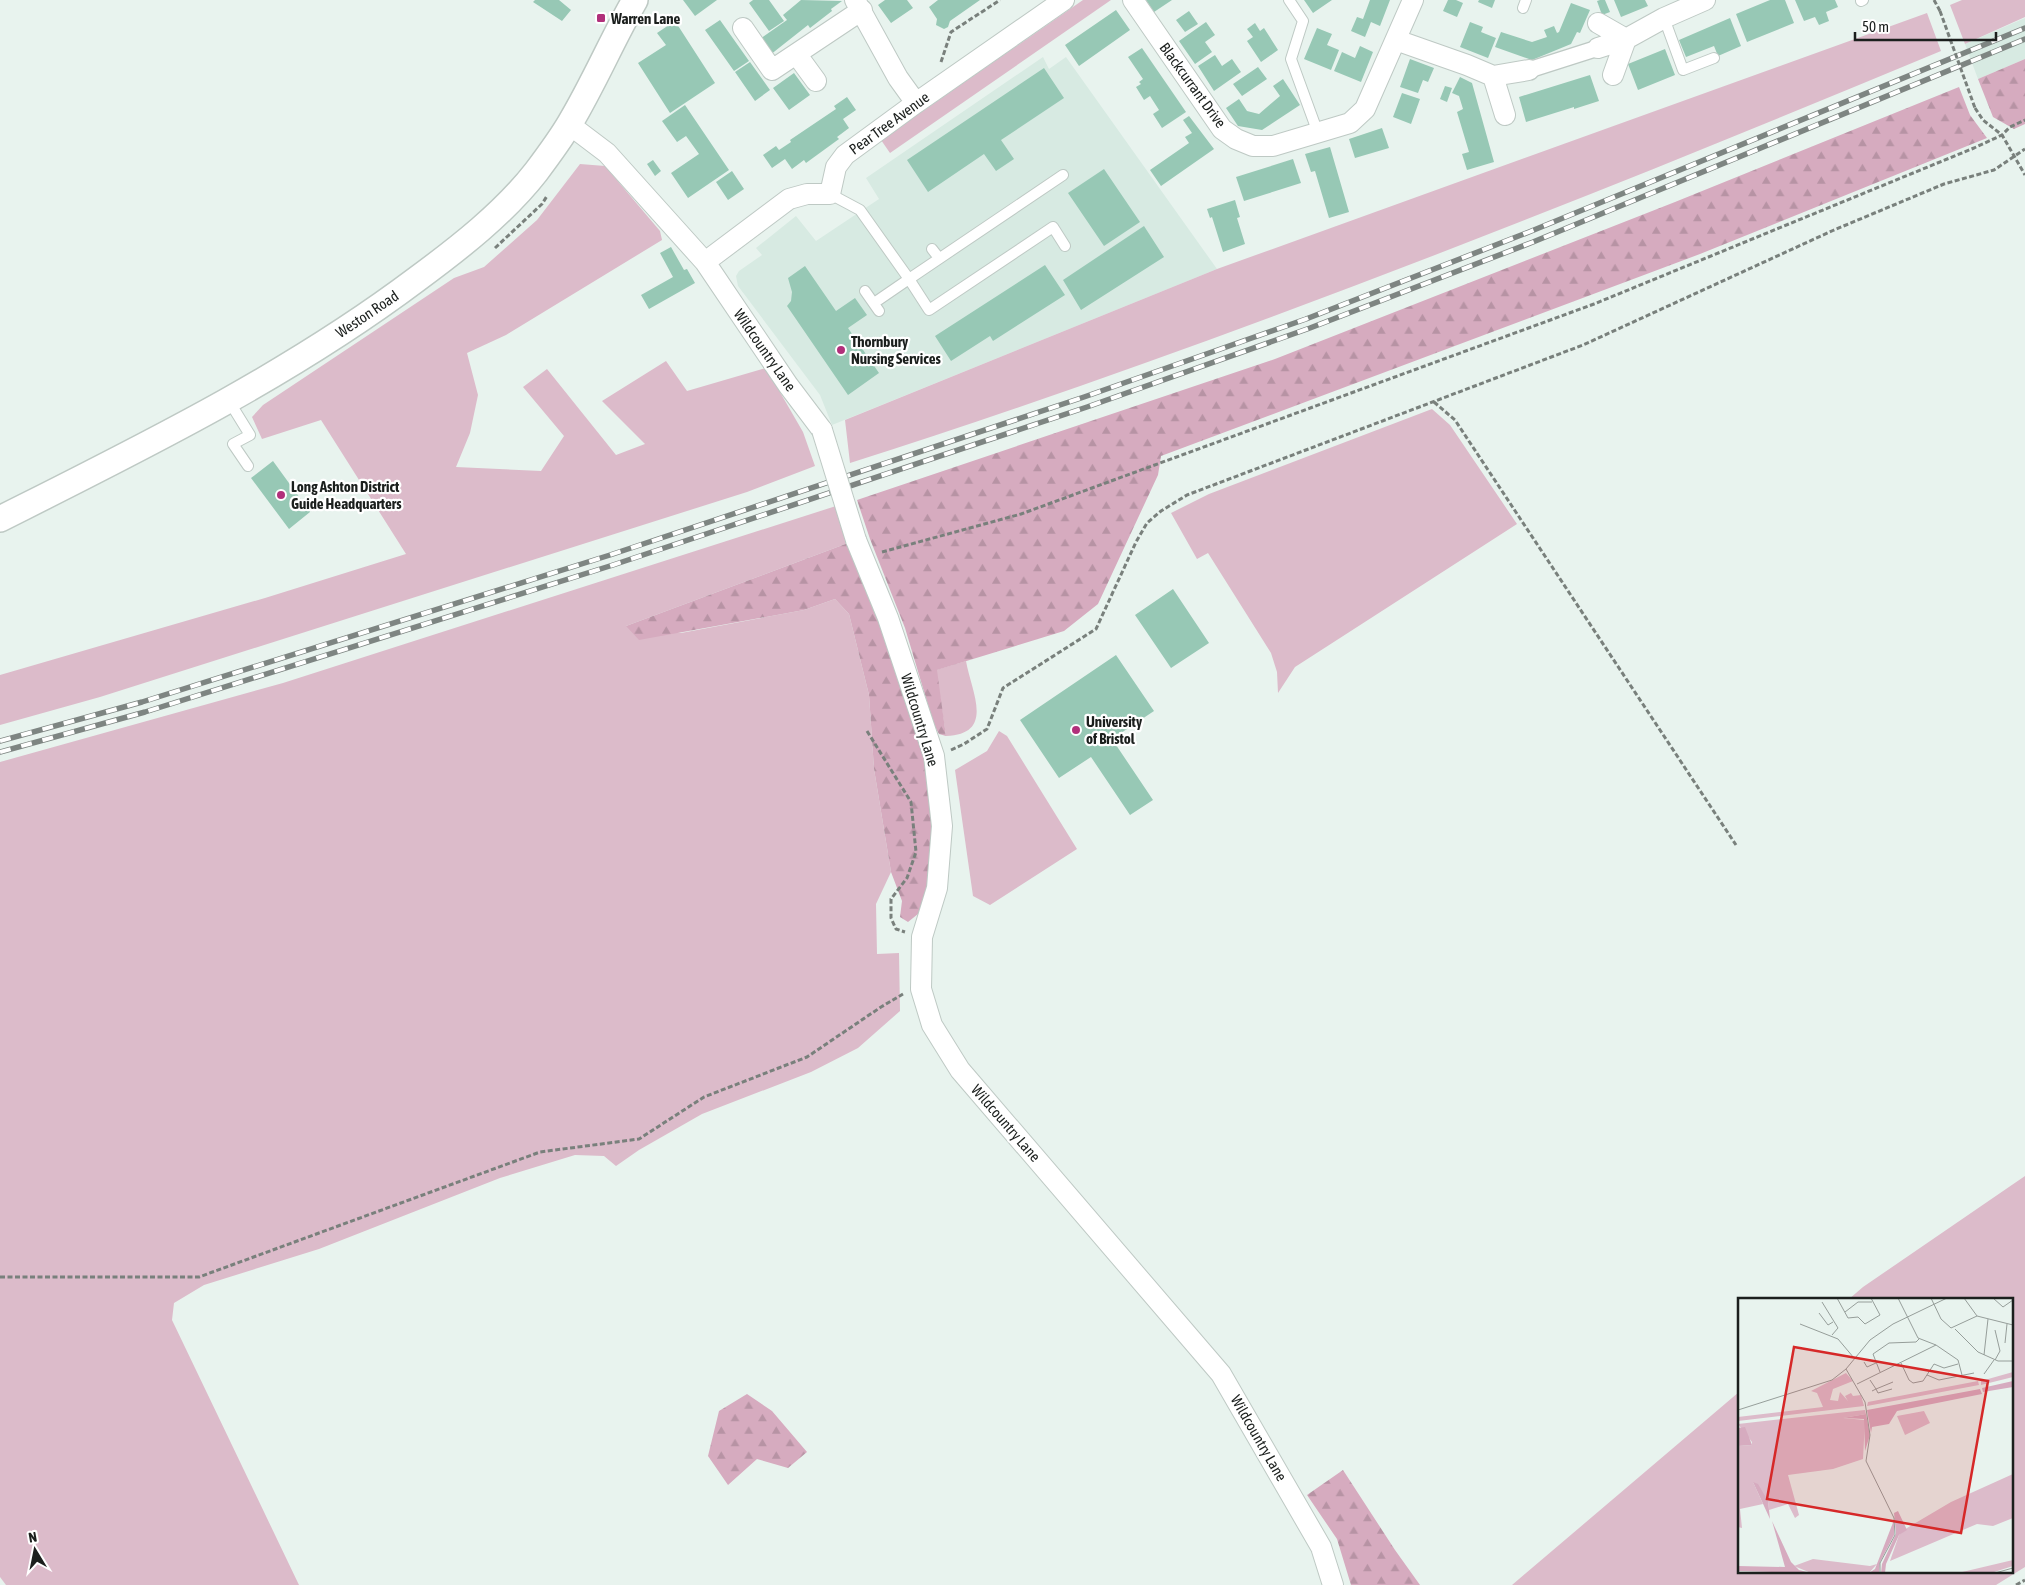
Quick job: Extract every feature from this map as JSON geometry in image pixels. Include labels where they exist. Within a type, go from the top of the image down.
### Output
[{"type":"street","name":"Pear Tree Avenue","points":[[830,194],[836,167],[845,155],[1064,0]]},
{"type":"street","name":"Blackcurrant Drive","points":[[1133,0],[1222,129],[1236,139],[1253,146],[1273,146],[1350,123],[1365,110],[1413,0]]},
{"type":"street","points":[[1396,40],[1493,76],[1529,70],[1626,39],[1664,18],[1705,0]]},
{"type":"street","name":"Weston Road","points":[[0,519],[148,445],[229,401],[369,315],[442,261],[500,210],[535,173],[570,125],[634,1]]},
{"type":"street","points":[[743,28],[772,70],[797,55],[858,5],[898,78],[916,103]]},
{"type":"street","points":[[1598,23],[1626,39]]},
{"type":"street","points":[[1613,75],[1626,39]]},
{"type":"street","points":[[797,55],[816,81]]},
{"type":"street","points":[[1493,76],[1505,115]]},
{"type":"street","name":"Wildcountry Lane","points":[[570,125],[607,153],[705,262],[788,385],[822,430],[859,549],[888,618],[934,756],[942,826],[937,888],[922,938],[921,989],[932,1025],[960,1070],[1221,1374],[1321,1547],[1333,1585]]},
{"type":"street","points":[[705,262],[789,199],[807,194],[830,194]]},
{"type":"lane","points":[[1289,0],[1303,21],[1291,59],[1318,133]]},
{"type":"lane","points":[[1664,18],[1683,70],[1714,58]]},
{"type":"lane","points":[[866,291],[876,307],[909,279],[1063,175]]},
{"type":"lane","points":[[830,194],[860,210],[929,310],[1052,227],[1065,246]]},
{"type":"lane","points":[[932,249],[939,258]]},
{"type":"lane","points":[[229,401],[250,435],[233,444],[248,466]]},
{"type":"path","points":[[940,64],[951,32],[1000,0]]},
{"type":"path","points":[[1934,0],[1940,11],[1976,108],[1983,120],[2002,135],[2025,175]]},
{"type":"path","points":[[859,549],[1020,514],[1594,304],[1974,148],[2002,135],[2010,127],[2025,120]]},
{"type":"path","points":[[934,756],[964,744],[987,729],[1002,688],[1096,629],[1136,542],[1147,523],[1161,511],[1187,495],[1583,345],[1695,292],[1834,230],[1944,184],[1980,176],[1994,170],[2025,149]]},
{"type":"path","points":[[1434,402],[1456,420],[1736,845]]},
{"type":"path","points":[[867,731],[911,802],[916,852],[907,878],[891,899],[890,918],[896,929],[922,938]]},
{"type":"path","points":[[0,1277],[198,1277],[540,1152],[639,1139],[704,1096],[807,1057],[900,995],[921,989]]},
{"type":"path","points":[[2016,1585],[2025,1580]]},
{"type":"shaded area","points":[[1083,0],[1111,0],[890,153],[881,140]]},
{"type":"shaded area","points":[[1962,0],[2025,0],[2025,17],[1965,44],[1950,5]]},
{"type":"shaded area","points":[[1927,13],[1941,51],[1671,162],[1400,269],[1126,370],[850,463],[845,420],[1217,269]]},
{"type":"shaded area","points":[[2025,18],[2025,59],[1978,79],[1965,44]]},
{"type":"shaded area","points":[[1043,57],[1049,69],[1066,57],[1217,269],[832,425],[820,395],[738,286],[736,276],[739,271],[762,255],[756,248],[796,216],[816,241],[879,199],[866,178]]},
{"type":"shaded area","points":[[580,164],[605,166],[660,231],[662,240],[506,335],[467,353],[478,395],[470,433],[456,467],[541,471],[564,436],[523,387],[547,369],[616,455],[645,444],[602,401],[666,361],[687,391],[766,368],[803,432],[815,466],[747,492],[100,697],[0,725],[0,675],[265,598],[406,554],[321,420],[262,439],[252,417],[263,405],[454,278],[484,267],[537,220]]},
{"type":"shaded area","points":[[1432,409],[1450,425],[1517,524],[1295,667],[1278,693],[1277,672],[1271,653],[1208,553],[1197,559],[1171,513],[1209,494]]},
{"type":"shaded area","points":[[836,506],[848,543],[626,626],[681,633],[804,610],[835,599],[849,614],[869,695],[874,769],[891,872],[876,904],[877,954],[899,953],[900,1011],[858,1048],[811,1072],[702,1114],[639,1150],[616,1166],[604,1156],[575,1155],[500,1178],[319,1249],[204,1285],[174,1303],[172,1320],[299,1585],[6,1585],[0,1577],[0,762],[283,683]]},
{"type":"shaded area","points":[[966,661],[975,697],[976,719],[971,728],[961,733],[946,736],[936,670]]},
{"type":"shaded area","points":[[999,731],[1007,736],[1077,849],[990,905],[973,896],[955,770],[987,751]]},
{"type":"shaded area","points":[[2025,1176],[2025,1567],[1996,1585],[1512,1585],[1738,1393],[1738,1572],[2012,1572],[2012,1298],[1850,1298],[1863,1287]]},
{"type":"green space","points":[[2025,59],[2025,124],[2014,129],[1993,117],[1978,79]]},
{"type":"green space","points":[[1959,87],[1970,115],[1987,138],[1700,254],[1161,456],[1158,475],[1098,604],[1064,631],[937,670],[946,736],[939,734],[934,725],[905,628],[870,539],[857,500],[1275,359],[1675,202]]},
{"type":"green space","points":[[848,543],[880,619],[927,757],[936,824],[930,882],[918,914],[908,922],[900,917],[902,901],[891,872],[874,769],[869,695],[849,614],[835,599],[804,610],[639,640],[626,626]]},
{"type":"green space","points":[[747,1394],[772,1411],[807,1452],[788,1468],[757,1459],[728,1485],[708,1456],[719,1411]]},
{"type":"green space","points":[[1343,1470],[1420,1585],[1351,1585],[1337,1539],[1307,1495]]},
{"type":"building","points":[[535,0],[559,0],[571,10],[562,21],[533,2]]},
{"type":"building","points":[[683,0],[717,0],[695,16]]},
{"type":"building","points":[[753,0],[769,0],[784,21],[769,31],[749,3]]},
{"type":"building","points":[[801,0],[842,1],[810,28],[808,25],[770,55],[760,39],[787,20],[783,15]]},
{"type":"building","points":[[885,0],[907,0],[913,8],[891,23],[878,5]]},
{"type":"building","points":[[938,0],[980,0],[950,21],[948,27],[944,29],[936,25],[937,19],[929,7]]},
{"type":"building","points":[[1146,0],[1172,0],[1154,12]]},
{"type":"building","points":[[1304,0],[1332,0],[1313,13]]},
{"type":"building","points":[[1370,0],[1390,0],[1380,26],[1371,22],[1365,37],[1351,31],[1357,17],[1363,19]]},
{"type":"building","points":[[1448,0],[1456,0],[1463,3],[1457,17],[1443,11]]},
{"type":"building","points":[[1479,0],[1495,0],[1492,8],[1478,2]]},
{"type":"building","points":[[1605,0],[1610,12],[1602,15],[1597,1]]},
{"type":"building","points":[[1614,0],[1645,0],[1648,6],[1621,17]]},
{"type":"building","points":[[1770,0],[1785,0],[1794,23],[1747,42],[1736,14]]},
{"type":"building","points":[[1795,0],[1835,0],[1838,7],[1826,12],[1829,21],[1819,25],[1815,17],[1804,21]]},
{"type":"building","points":[[1571,3],[1590,10],[1580,33],[1577,32],[1571,44],[1532,60],[1495,47],[1501,32],[1532,42],[1547,37],[1544,30],[1554,26],[1557,33],[1559,32]]},
{"type":"building","points":[[1116,10],[1130,30],[1079,66],[1065,45]]},
{"type":"building","points":[[1189,11],[1198,24],[1185,32],[1176,20]]},
{"type":"building","points":[[1730,18],[1741,46],[1718,56],[1714,46],[1686,57],[1679,40]]},
{"type":"building","points":[[720,20],[749,61],[734,71],[705,30]]},
{"type":"building","points":[[675,21],[715,83],[670,113],[638,63],[666,45],[657,33]]},
{"type":"building","points":[[1206,22],[1215,35],[1205,42],[1212,52],[1195,64],[1179,41]]},
{"type":"building","points":[[1470,22],[1483,27],[1481,32],[1496,38],[1488,58],[1460,47]]},
{"type":"building","points":[[1255,23],[1260,31],[1264,28],[1278,50],[1261,62],[1247,41],[1253,37],[1247,29]]},
{"type":"building","points":[[1317,28],[1332,34],[1327,45],[1339,50],[1331,70],[1304,59]]},
{"type":"building","points":[[1360,46],[1373,52],[1361,82],[1334,71],[1342,52],[1355,58]]},
{"type":"building","points":[[1142,48],[1186,112],[1162,128],[1153,114],[1159,110],[1150,96],[1144,100],[1136,87],[1141,84],[1139,82],[1143,79],[1128,57]]},
{"type":"building","points":[[1665,49],[1675,75],[1638,90],[1628,64]]},
{"type":"building","points":[[1215,55],[1222,66],[1232,59],[1241,72],[1214,91],[1198,66]]},
{"type":"building","points":[[1410,59],[1434,68],[1428,82],[1423,80],[1418,93],[1400,87]]},
{"type":"building","points":[[750,62],[770,90],[755,101],[735,72]]},
{"type":"building","points":[[1258,67],[1267,79],[1242,96],[1233,84]]},
{"type":"building","points":[[1044,68],[1064,98],[1001,140],[1014,159],[996,171],[984,154],[928,192],[907,160]]},
{"type":"building","points":[[794,73],[810,95],[789,110],[773,88]]},
{"type":"building","points":[[1590,75],[1599,101],[1526,122],[1519,97]]},
{"type":"building","points":[[1460,77],[1472,83],[1494,162],[1467,170],[1462,154],[1469,152],[1457,112],[1463,109],[1459,96],[1452,93]]},
{"type":"building","points":[[1283,79],[1300,105],[1262,130],[1238,126],[1226,108],[1239,99],[1247,111],[1259,114],[1280,96],[1273,86]]},
{"type":"building","points":[[1445,86],[1452,88],[1447,102],[1440,99]]},
{"type":"building","points":[[1402,93],[1420,99],[1411,124],[1393,117]]},
{"type":"building","points":[[847,97],[856,110],[843,119],[849,128],[837,137],[839,139],[806,163],[804,160],[792,169],[785,159],[772,168],[763,155],[776,146],[779,150],[791,142],[790,140],[836,109],[834,106]]},
{"type":"building","points":[[685,105],[729,170],[688,198],[671,173],[699,154],[686,136],[677,142],[662,121]]},
{"type":"building","points":[[1189,116],[1214,149],[1161,186],[1150,170],[1189,143],[1185,137],[1192,133],[1183,120]]},
{"type":"building","points":[[1382,128],[1389,148],[1355,158],[1349,139]]},
{"type":"building","points":[[1330,147],[1349,212],[1329,218],[1315,171],[1311,172],[1305,154]]},
{"type":"building","points":[[1293,159],[1301,183],[1244,201],[1236,177]]},
{"type":"building","points":[[653,160],[661,171],[655,176],[647,164]]},
{"type":"building","points":[[1104,169],[1140,222],[1104,246],[1068,193]]},
{"type":"building","points":[[732,171],[744,189],[728,200],[716,182]]},
{"type":"building","points":[[1235,200],[1240,217],[1237,218],[1245,244],[1223,252],[1212,217],[1210,218],[1207,209]]},
{"type":"building","points":[[1144,226],[1164,257],[1081,310],[1063,280]]},
{"type":"building","points":[[671,247],[684,270],[687,269],[695,283],[649,309],[641,295],[673,277],[660,253]]},
{"type":"building","points":[[1045,265],[1065,295],[993,341],[990,336],[951,361],[935,336]]},
{"type":"building","name":"Thornbury Nursing Services","points":[[805,266],[836,311],[855,298],[867,315],[848,328],[879,373],[848,395],[787,306],[791,301],[792,292],[788,278]]},
{"type":"building","name":"Long Ashton District Guide Headquarters","points":[[273,461],[310,512],[289,529],[251,478]]},
{"type":"building","points":[[1173,589],[1209,643],[1171,668],[1135,615]]},
{"type":"building","name":"University of Bristol","points":[[1116,655],[1154,711],[1112,739],[1153,800],[1130,815],[1091,757],[1059,778],[1020,720]]},
{"type":"railway","points":[[0,741],[142,702],[610,555],[1084,397],[1306,319],[1529,232],[2025,28]]},
{"type":"railway","points":[[0,752],[145,712],[613,565],[1087,407],[1310,328],[1533,242],[2025,39]]},
{"type":"place","name":"Warren Lane","points":[[601,18]]},
{"type":"place","name":"Thornbury Nursing Services","points":[[841,350]]},
{"type":"place","name":"Long Ashton District Guide Headquarters","points":[[281,495]]},
{"type":"place","name":"University of Bristol","points":[[1076,730]]}]
